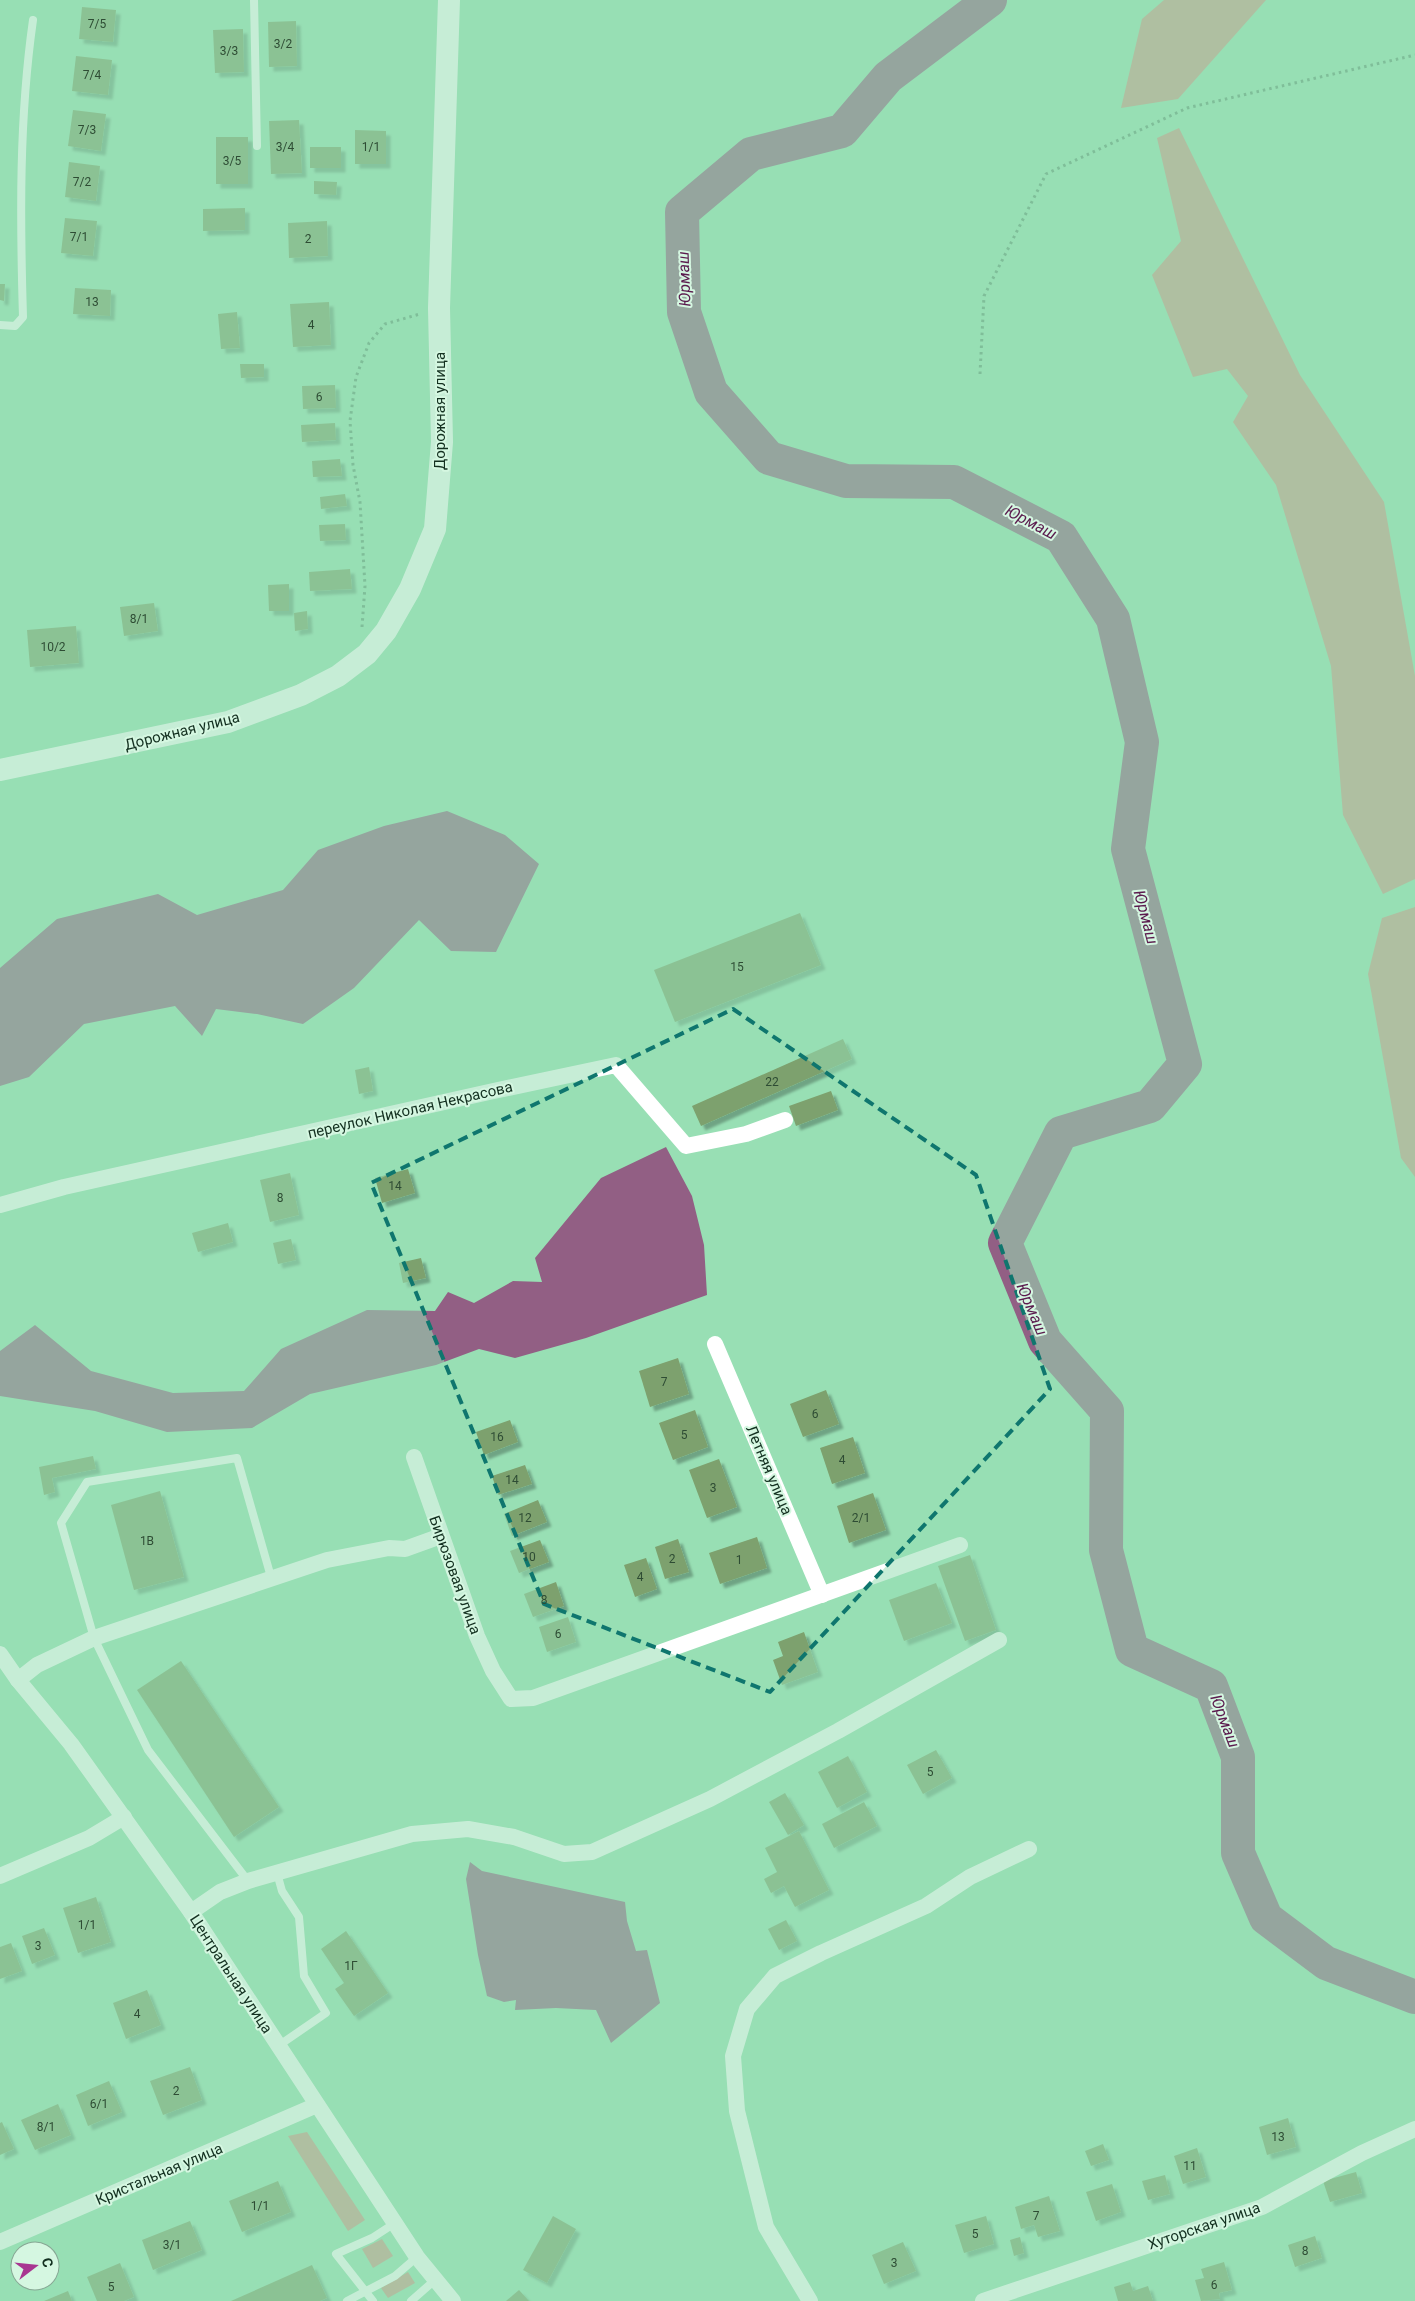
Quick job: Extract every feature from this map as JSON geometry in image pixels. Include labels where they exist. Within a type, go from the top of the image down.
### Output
[{"type":"street","name":"Дорожная улица","points":[[0,770],[228,722],[300,695],[338,676],[367,654],[386,630],[410,589],[435,529],[442,442],[439,308],[449,0]]},
{"type":"street","name":"переулок Николая Некрасова","points":[[0,1205],[73,1185],[616,1065],[686,1146],[746,1134],[785,1120]]},
{"type":"street","name":"Летняя улица","points":[[715,1344],[822,1596]]},
{"type":"street","name":"Бирюзовая улица","points":[[414,1457],[477,1636],[493,1671],[511,1699],[533,1698],[822,1596]]},
{"type":"street","points":[[18,1680],[37,1665],[94,1638],[271,1577],[327,1560],[389,1548],[405,1549],[441,1536]]},
{"type":"street","points":[[822,1596],[960,1545]]},
{"type":"street","points":[[191,1912],[220,1892],[248,1881],[412,1834],[468,1829],[514,1837],[564,1854],[592,1852],[727,1790],[838,1732],[999,1640]]},
{"type":"street","name":"Центральная улица","points":[[0,1654],[18,1680],[72,1744],[191,1912],[417,2257],[453,2301]]},
{"type":"street","points":[[0,1876],[89,1838],[124,1817]]},
{"type":"street","points":[[810,2301],[766,2228],[737,2111],[733,2056],[747,2008],[775,1976],[821,1953],[926,1906],[970,1877],[1029,1849]]},
{"type":"street","name":"Кристальная улица","points":[[0,2242],[317,2105]]},
{"type":"street","name":"Хуторская улица","points":[[983,2301],[1262,2208],[1362,2153],[1415,2129]]},
{"type":"lane","points":[[254,0],[258,146]]},
{"type":"lane","points":[[0,325],[16,326],[23,317],[20,177],[25,76],[33,20]]},
{"type":"lane","points":[[248,1881],[148,1750],[94,1638],[61,1523],[87,1482],[237,1458],[271,1577]]},
{"type":"lane","points":[[277,1873],[282,1891],[298,1917],[304,1976],[326,2013],[278,2046]]},
{"type":"lane","points":[[373,2301],[336,2254],[372,2238],[395,2223]]},
{"type":"lane","points":[[347,2301],[395,2276],[417,2257]]},
{"type":"lane","points":[[411,2301],[435,2280]]},
{"type":"path","points":[[980,374],[984,296],[1046,174],[1187,108],[1415,55]]},
{"type":"path","points":[[361,633],[365,586],[360,502],[353,465],[350,421],[356,377],[369,343],[385,324],[439,308]]},
{"type":"highlighted area","points":[[733,1009],[976,1175],[1050,1389],[770,1692],[544,1604],[371,1183]]},
{"type":"shaded area","points":[[1164,0],[1266,0],[1178,99],[1121,108],[1142,19]]},
{"type":"shaded area","points":[[1179,128],[1300,375],[1384,502],[1415,676],[1415,879],[1383,894],[1343,815],[1331,666],[1276,485],[1233,422],[1248,396],[1227,369],[1193,377],[1152,275],[1181,241],[1157,138]]},
{"type":"shaded area","points":[[447,811],[505,835],[539,864],[496,952],[451,951],[419,920],[354,988],[303,1024],[257,1014],[216,1009],[202,1036],[175,1006],[84,1024],[29,1077],[0,1086],[0,968],[57,919],[158,894],[197,915],[283,890],[318,850],[384,826]]},
{"type":"shaded area","points":[[1415,907],[1415,1177],[1401,1158],[1368,974],[1382,918]]},
{"type":"shaded area","points":[[666,1147],[692,1196],[704,1245],[707,1295],[586,1338],[515,1358],[479,1349],[436,1365],[310,1394],[252,1428],[167,1432],[95,1411],[0,1396],[0,1351],[35,1325],[91,1371],[173,1393],[244,1391],[281,1349],[367,1310],[435,1311],[448,1292],[474,1303],[513,1281],[542,1282],[535,1258],[601,1178]]},
{"type":"shaded area","points":[[470,1862],[482,1871],[625,1902],[627,1921],[636,1951],[647,1950],[660,2003],[611,2043],[596,2010],[556,2008],[515,2010],[516,2000],[504,2002],[487,1996],[478,1955],[466,1879]]},
{"type":"shaded area","points":[[307,2132],[365,2220],[348,2231],[288,2136]]},
{"type":"shaded area","points":[[382,2239],[393,2256],[373,2268],[362,2249]]},
{"type":"shaded area","points":[[408,2272],[415,2283],[388,2298],[381,2288]]},
{"type":"building","points":[[82,7],[116,10],[113,42],[79,39]]},
{"type":"building","points":[[296,21],[297,66],[269,67],[268,22]]},
{"type":"building","points":[[243,29],[244,72],[215,73],[213,30]]},
{"type":"building","points":[[76,56],[112,60],[108,95],[72,91]]},
{"type":"building","points":[[73,110],[106,114],[101,151],[68,146]]},
{"type":"building","points":[[299,120],[302,173],[271,174],[269,121]]},
{"type":"building","points":[[355,130],[386,131],[386,164],[355,164]]},
{"type":"building","points":[[216,137],[248,137],[248,184],[216,184]]},
{"type":"building","points":[[310,147],[341,147],[341,168],[310,168]]},
{"type":"building","points":[[69,162],[100,166],[96,201],[65,197]]},
{"type":"building","points":[[314,181],[337,182],[336,195],[314,194]]},
{"type":"building","points":[[245,208],[245,230],[203,231],[203,209]]},
{"type":"building","points":[[65,218],[97,221],[93,256],[61,253]]},
{"type":"building","points":[[327,221],[328,256],[289,258],[288,223]]},
{"type":"building","points":[[0,284],[5,284],[4,301],[0,300]]},
{"type":"building","points":[[75,288],[111,290],[110,316],[73,314]]},
{"type":"building","points":[[329,302],[331,345],[293,347],[290,304]]},
{"type":"building","points":[[237,312],[240,348],[221,349],[218,314]]},
{"type":"building","points":[[240,364],[264,364],[264,377],[241,378]]},
{"type":"building","points":[[335,385],[336,408],[303,409],[302,386]]},
{"type":"building","points":[[335,423],[336,440],[302,442],[301,425]]},
{"type":"building","points":[[340,459],[342,476],[313,477],[312,461]]},
{"type":"building","points":[[345,494],[347,506],[321,509],[320,497]]},
{"type":"building","points":[[345,524],[346,540],[320,541],[319,525]]},
{"type":"building","points":[[350,569],[352,589],[310,591],[309,572]]},
{"type":"building","points":[[289,584],[289,611],[269,611],[268,585]]},
{"type":"building","points":[[154,603],[158,631],[124,636],[120,607]]},
{"type":"building","points":[[307,611],[308,629],[295,631],[294,613]]},
{"type":"building","points":[[76,626],[79,663],[30,667],[27,630]]},
{"type":"building","points":[[800,913],[821,965],[675,1022],[654,970]]},
{"type":"building","points":[[843,1039],[852,1059],[701,1126],[692,1106]]},
{"type":"building","points":[[369,1067],[373,1091],[359,1094],[355,1070]]},
{"type":"building","points":[[831,1091],[838,1110],[796,1126],[789,1106]]},
{"type":"building","points":[[408,1169],[415,1193],[382,1203],[375,1178]]},
{"type":"building","points":[[290,1173],[299,1215],[270,1222],[260,1180]]},
{"type":"building","points":[[228,1223],[233,1242],[198,1252],[192,1233]]},
{"type":"building","points":[[291,1239],[296,1260],[278,1264],[273,1243]]},
{"type":"building","points":[[421,1258],[426,1278],[403,1283],[399,1263]]},
{"type":"building","points":[[678,1358],[689,1394],[650,1407],[639,1371]]},
{"type":"building","points":[[826,1390],[839,1424],[803,1437],[790,1404]]},
{"type":"building","points":[[695,1410],[708,1447],[673,1460],[659,1423]]},
{"type":"building","points":[[510,1420],[518,1442],[484,1455],[476,1432]]},
{"type":"building","points":[[853,1437],[865,1473],[832,1484],[820,1448]]},
{"type":"building","points":[[93,1456],[96,1469],[52,1478],[55,1492],[44,1495],[39,1467]]},
{"type":"building","points":[[719,1459],[737,1507],[707,1518],[689,1470]]},
{"type":"building","points":[[525,1465],[532,1484],[498,1495],[492,1476]]},
{"type":"building","points":[[160,1491],[184,1577],[134,1590],[111,1505]]},
{"type":"building","points":[[873,1493],[886,1530],[849,1543],[837,1506]]},
{"type":"building","points":[[538,1500],[547,1522],[512,1536],[504,1514]]},
{"type":"building","points":[[757,1537],[767,1568],[720,1584],[709,1553]]},
{"type":"building","points":[[678,1539],[689,1572],[665,1579],[655,1547]]},
{"type":"building","points":[[540,1540],[549,1562],[519,1573],[510,1551]]},
{"type":"building","points":[[970,1555],[996,1630],[965,1641],[938,1566]]},
{"type":"building","points":[[646,1558],[657,1589],[635,1597],[624,1565]]},
{"type":"building","points":[[556,1582],[564,1606],[533,1617],[524,1594]]},
{"type":"building","points":[[936,1583],[952,1623],[904,1641],[889,1600]]},
{"type":"building","points":[[568,1617],[576,1642],[547,1652],[539,1627]]},
{"type":"building","points":[[804,1632],[818,1672],[782,1685],[773,1660],[783,1656],[778,1642]]},
{"type":"building","points":[[181,1661],[279,1807],[234,1837],[137,1690]]},
{"type":"building","points":[[936,1750],[952,1778],[923,1794],[907,1765]]},
{"type":"building","points":[[848,1756],[867,1792],[837,1808],[818,1772]]},
{"type":"building","points":[[785,1793],[804,1825],[788,1835],[769,1802]]},
{"type":"building","points":[[864,1802],[877,1826],[834,1848],[822,1824]]},
{"type":"building","points":[[799,1831],[829,1890],[795,1907],[784,1886],[771,1893],[764,1879],[777,1872],[765,1848]]},
{"type":"building","points":[[96,1897],[111,1942],[78,1953],[63,1908]]},
{"type":"building","points":[[786,1920],[797,1941],[779,1950],[768,1929]]},
{"type":"building","points":[[44,1928],[55,1955],[32,1964],[22,1936]]},
{"type":"building","points":[[346,1931],[388,1993],[354,2016],[335,1989],[344,1983],[321,1949]]},
{"type":"building","points":[[11,1943],[22,1971],[0,1979],[0,1947]]},
{"type":"building","points":[[147,1990],[161,2025],[126,2039],[113,2003]]},
{"type":"building","points":[[190,2067],[202,2100],[163,2115],[150,2081]]},
{"type":"building","points":[[109,2081],[122,2112],[88,2126],[76,2095]]},
{"type":"building","points":[[58,2104],[71,2135],[35,2150],[21,2120]]},
{"type":"building","points":[[1288,2118],[1296,2147],[1267,2155],[1259,2127]]},
{"type":"building","points":[[2,2122],[14,2149],[0,2155],[0,2123]]},
{"type":"building","points":[[1103,2144],[1109,2160],[1091,2166],[1085,2151]]},
{"type":"building","points":[[1197,2148],[1206,2177],[1183,2184],[1174,2156]]},
{"type":"building","points":[[1356,2172],[1362,2193],[1330,2202],[1323,2181]]},
{"type":"building","points":[[1165,2175],[1170,2194],[1148,2200],[1142,2181]]},
{"type":"building","points":[[278,2181],[291,2212],[242,2232],[229,2201]]},
{"type":"building","points":[[1112,2184],[1121,2212],[1096,2221],[1086,2192]]},
{"type":"building","points":[[1049,2196],[1060,2231],[1038,2237],[1034,2225],[1021,2229],[1015,2207]]},
{"type":"building","points":[[553,2216],[576,2229],[547,2283],[523,2270]]},
{"type":"building","points":[[986,2216],[994,2244],[964,2253],[955,2225]]},
{"type":"building","points":[[190,2221],[202,2250],[153,2270],[142,2240]]},
{"type":"building","points":[[1315,2236],[1322,2258],[1295,2267],[1288,2245]]},
{"type":"building","points":[[1020,2237],[1024,2253],[1014,2256],[1010,2240]]},
{"type":"building","points":[[903,2242],[916,2271],[884,2284],[872,2255]]},
{"type":"building","points":[[1224,2262],[1232,2290],[1219,2293],[1220,2299],[1201,2301],[1195,2280],[1204,2278],[1201,2269]]},
{"type":"building","points":[[120,2263],[134,2297],[124,2301],[97,2301],[87,2277]]},
{"type":"building","points":[[312,2265],[327,2298],[320,2301],[231,2301]]},
{"type":"building","points":[[1130,2282],[1133,2291],[1148,2286],[1153,2301],[1118,2301],[1114,2287]]},
{"type":"building","points":[[519,2290],[529,2301],[506,2301]]},
{"type":"building","points":[[68,2291],[72,2301],[44,2301]]},
{"type":"waterway","name":"Юрмаш","points":[[990,0],[888,77],[842,131],[751,154],[682,212],[684,312],[711,392],[769,458],[846,481],[954,482],[1061,537],[1113,619],[1142,742],[1128,849],[1185,1064],[1150,1106],[1061,1133],[1005,1243],[1045,1341],[1107,1411],[1106,1550],[1132,1650],[1211,1686],[1238,1757],[1238,1853],[1266,1918],[1326,1963],[1415,1997]]}]
